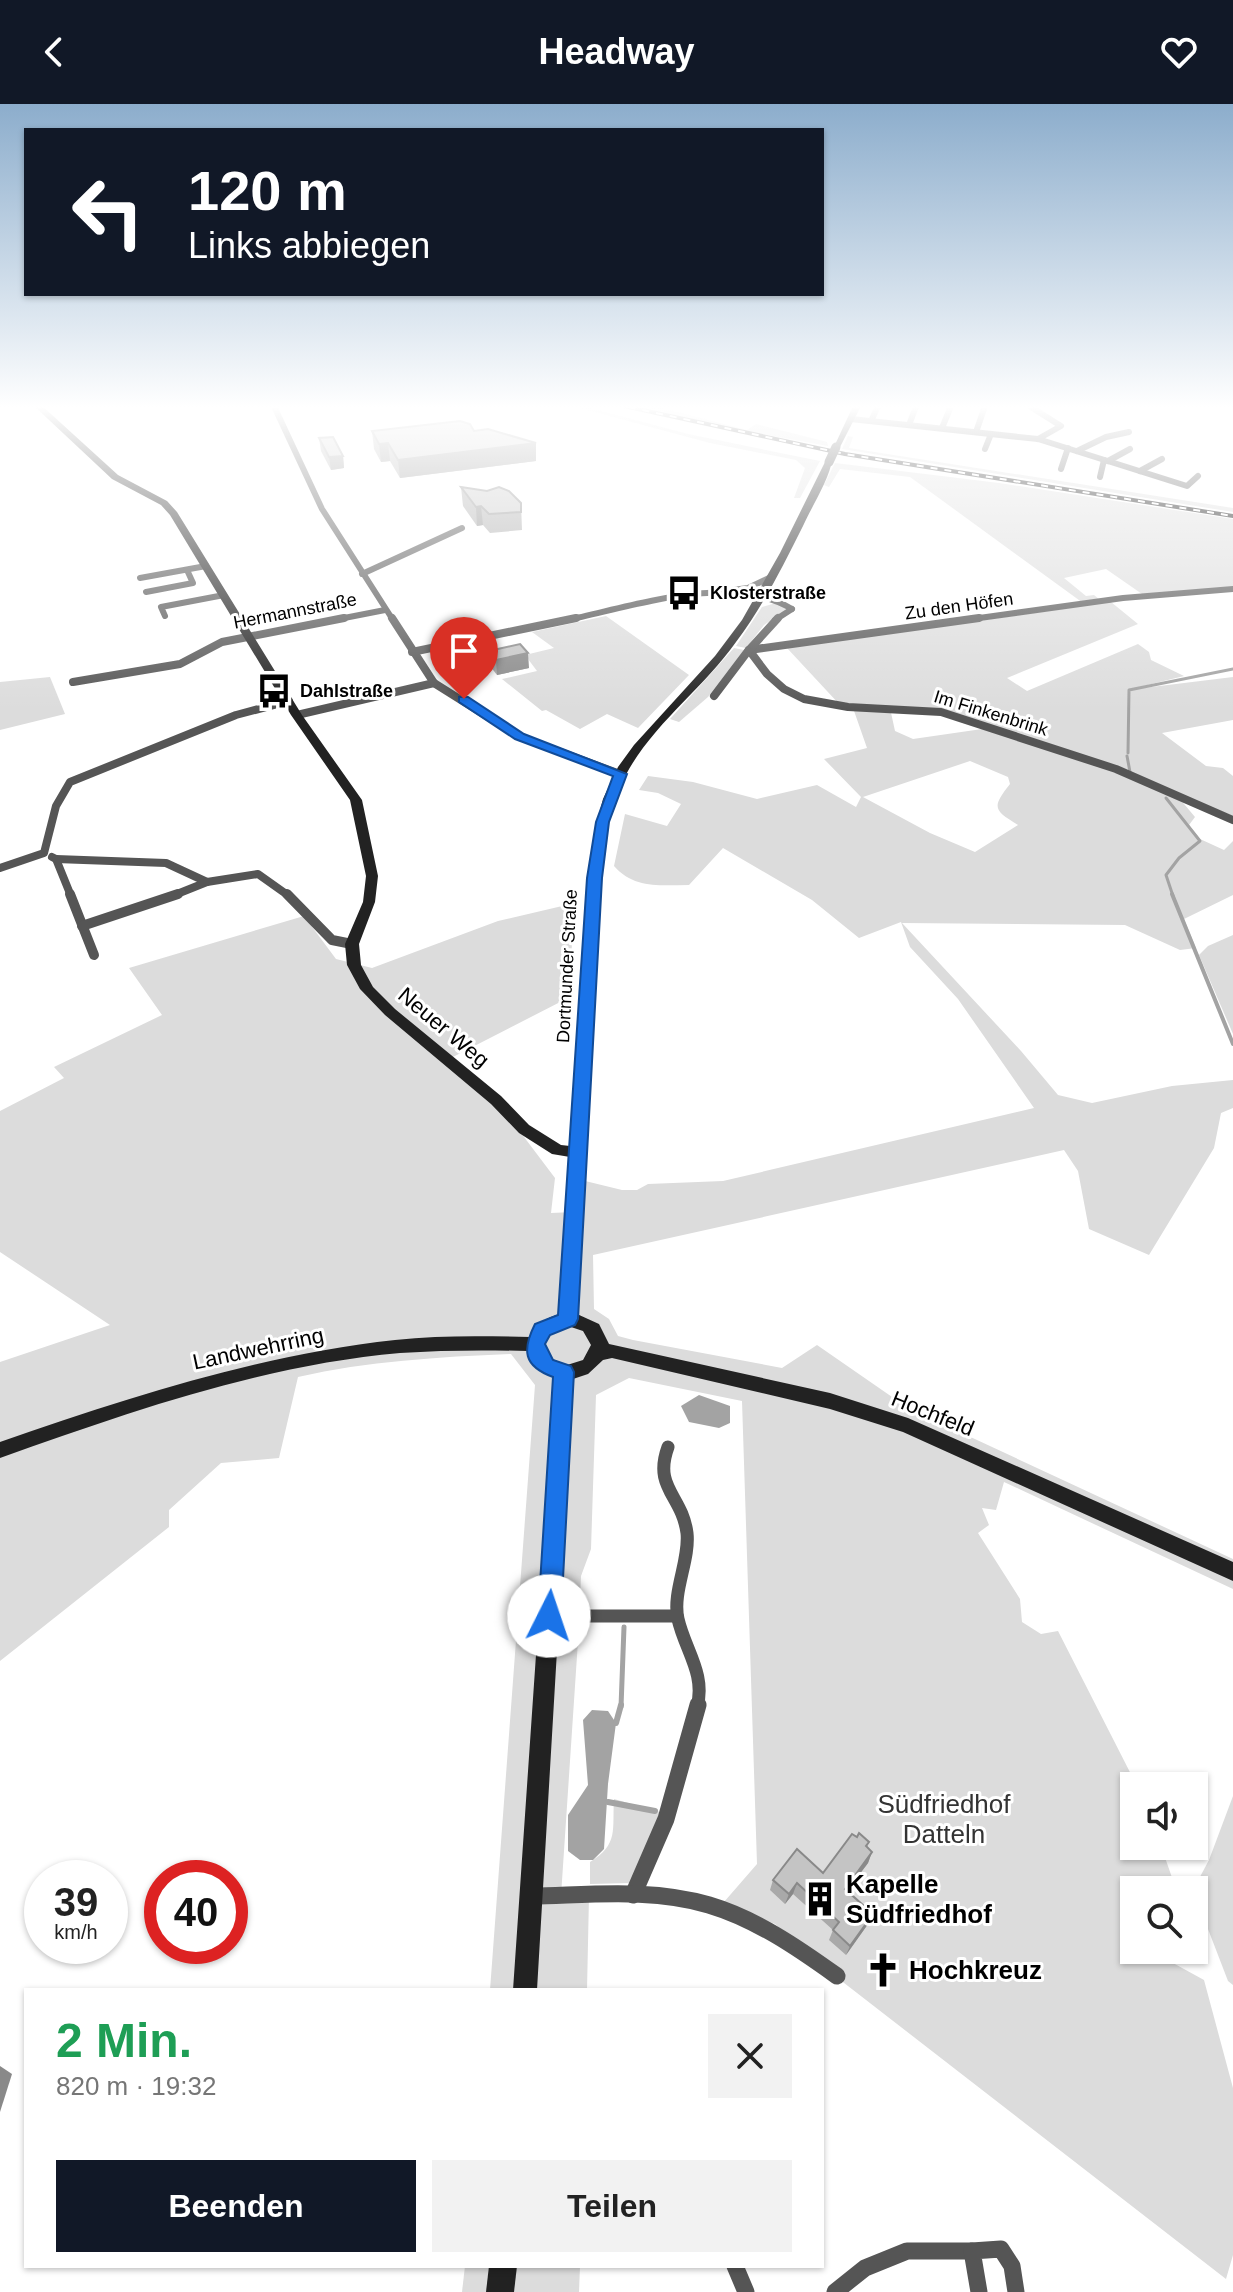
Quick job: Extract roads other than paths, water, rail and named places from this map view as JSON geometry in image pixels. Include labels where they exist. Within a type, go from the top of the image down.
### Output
[{"type":"street","points":[[82,926],[198,888],[207,882],[258,874],[283,890],[332,940],[352,944],[369,902],[372,876],[356,800],[297,715],[166,506]]},
{"type":"street","points":[[321,506],[434,683],[520,737],[620,774]]},
{"type":"street","name":"Dortmunder Straße","points":[[568,1319],[594,878],[602,822],[620,774],[728,646],[761,597],[806,506]]},
{"type":"street","points":[[362,574],[462,528]]},
{"type":"street","points":[[140,578],[206,566]]},
{"type":"street","points":[[146,592],[193,583],[187,570]]},
{"type":"street","points":[[412,652],[684,595],[748,588],[769,578]]},
{"type":"street","points":[[174,587],[181,602]]},
{"type":"street","name":"Zu den Höfen","points":[[749,651],[1123,598],[1233,589]]},
{"type":"street","points":[[714,696],[731,670],[772,622],[792,609],[783,603],[729,590]]},
{"type":"street","points":[[714,592],[761,597]]},
{"type":"street","points":[[154,605],[224,595]]},
{"type":"street","points":[[165,616],[161,607],[181,602]]},
{"type":"street","name":"Hermannstraße","points":[[73,682],[180,664],[214,645],[385,610]]},
{"type":"street","name":"Im Finkenbrink","points":[[749,651],[779,688],[802,700],[842,706],[914,707],[941,712],[1116,769],[1233,820]]},
{"type":"street","points":[[297,715],[434,683]]},
{"type":"street","points":[[0,868],[44,853],[50,841],[59,793],[70,782],[236,715],[289,701]]},
{"type":"street","points":[[44,853],[56,859],[166,863],[207,882]]},
{"type":"street","points":[[56,859],[94,955]]},
{"type":"street","name":"Neuer Weg","points":[[352,944],[354,965],[367,989],[390,1012],[462,1069],[524,1129],[553,1148],[578,1153]]},
{"type":"street","points":[[568,1319],[594,1329],[600,1345],[599,1353],[585,1367],[564,1372],[546,1365],[536,1352],[535,1344],[542,1329],[568,1319]]},
{"type":"street","name":"Landwehrring","points":[[0,1450],[164,1394],[263,1369],[376,1349],[440,1343],[535,1344]]},
{"type":"street","name":"Hochfeld","points":[[599,1353],[612,1351],[752,1382],[908,1426],[1233,1572]]},
{"type":"street","points":[[525,1988],[564,1372]]},
{"type":"street","points":[[633,1895],[666,1819],[699,1700],[699,1674],[677,1616],[687,1534],[676,1498],[667,1487],[661,1466],[668,1447]]},
{"type":"street","points":[[549,1616],[677,1616]]},
{"type":"street","points":[[532,1896],[633,1895],[707,1904],[808,1955],[837,1976]]},
{"type":"street","points":[[835,2292],[865,2268],[907,2251],[1001,2249],[1012,2266],[1016,2292]]},
{"type":"street","points":[[972,2251],[979,2292]]},
{"type":"street","points":[[500,2292],[503,2268]]},
{"type":"street","points":[[736,2268],[746,2292]]},
{"type":"waterway","points":[[1128,753],[1129,690],[1233,669]]},
{"type":"waterway","points":[[1127,756],[1130,772]]},
{"type":"waterway","points":[[1166,798],[1200,841],[1179,858],[1166,875],[1173,896]]},
{"type":"waterway","points":[[1172,894],[1233,1044]]},
{"type":"waterway","points":[[621,1707],[624,1627]]},
{"type":"waterway","points":[[616,1723],[621,1705]]},
{"type":"waterway","points":[[608,1802],[655,1811]]},
{"type":"railway","points":[[1171,506],[1233,516]]},
{"type":"place","name":"Klosterstraße","points":[[684,593]]},
{"type":"place","name":"Dahlstraße","points":[[274,691]]},
{"type":"place","name":"Kapelle Südfriedhof","points":[[820,1899]]},
{"type":"place","name":"Hochkreuz","points":[[883,1970]]},
{"type":"park label","name":"Südfriedhof Datteln","points":[[944,1819]]}]
